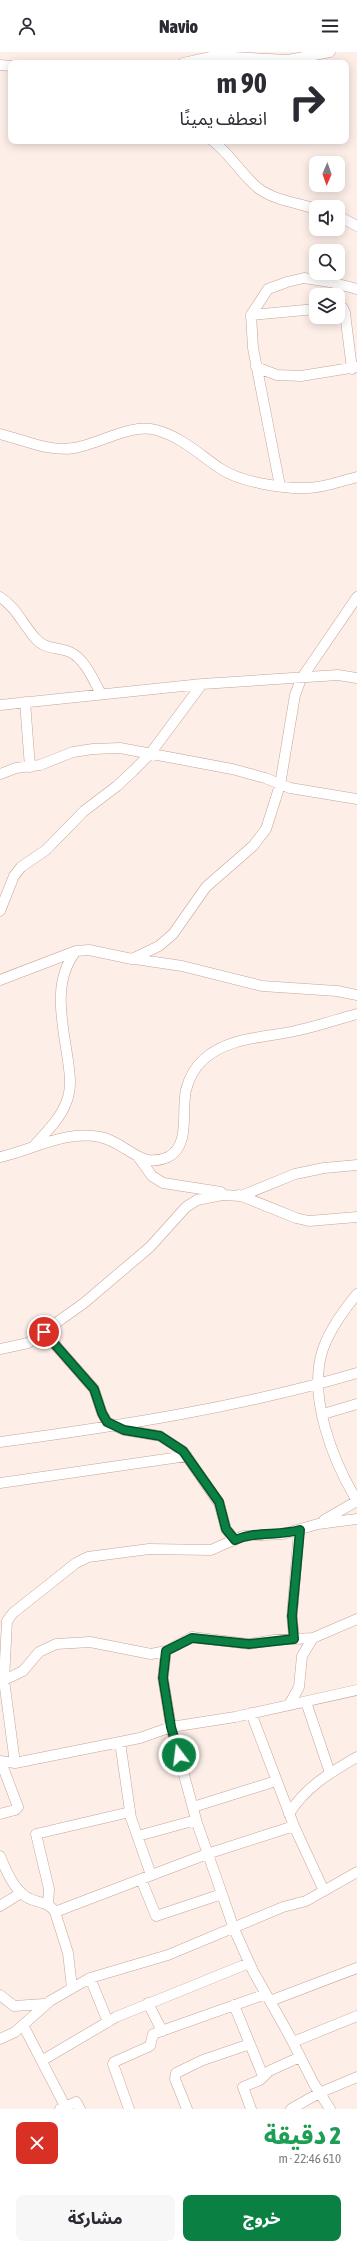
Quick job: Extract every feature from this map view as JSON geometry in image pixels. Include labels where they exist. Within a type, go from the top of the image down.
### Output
[{"type":"street","points":[[197,60],[215,56],[288,60],[330,52]]},
{"type":"street","points":[[217,144],[225,150],[259,189],[279,198],[309,207]]},
{"type":"street","points":[[345,220],[357,226]]},
{"type":"street","points":[[280,486],[256,367],[251,315],[268,289],[287,282],[304,278],[330,282],[357,289]]},
{"type":"street","points":[[251,315],[309,310]]},
{"type":"street","points":[[256,367],[277,375],[301,376],[354,368],[345,313]]},
{"type":"street","points":[[0,434],[32,444],[59,449],[90,445],[127,432],[156,430],[186,443],[223,471],[245,480],[280,486],[306,488],[357,477]]},
{"type":"street","points":[[0,597],[14,608],[36,639],[42,644],[70,652],[78,657],[92,676],[101,694]]},
{"type":"street","points":[[132,959],[159,946],[173,934],[206,887],[260,838],[271,819],[280,785],[290,719],[295,695],[301,679],[357,597]]},
{"type":"street","points":[[0,705],[202,684],[338,676],[357,678]]},
{"type":"street","points":[[0,911],[14,876],[21,866],[46,850],[67,826],[117,786],[150,754],[202,684]]},
{"type":"street","points":[[25,702],[30,767]]},
{"type":"street","points":[[0,774],[16,768],[40,765],[72,752],[93,749],[120,748],[232,769],[265,778],[290,788],[357,799]]},
{"type":"street","points":[[0,980],[76,951],[89,950],[132,959],[182,966],[262,986],[337,991],[357,994]]},
{"type":"street","points":[[35,1145],[60,1114],[69,1093],[69,1069],[60,990],[63,973],[67,962],[76,951]]},
{"type":"street","points":[[139,1158],[156,1162],[170,1156],[180,1146],[186,1091],[190,1079],[204,1059],[213,1052],[235,1042],[299,1030],[357,1014]]},
{"type":"street","points":[[0,1157],[35,1145],[69,1137],[100,1137],[121,1144],[139,1158],[152,1176],[163,1183],[241,1196],[296,1218],[309,1221],[357,1217]]},
{"type":"street","points":[[0,1349],[28,1343],[84,1303],[150,1247],[186,1207],[197,1200],[211,1197],[241,1196],[295,1174],[324,1168],[357,1165]]},
{"type":"street","points":[[318,1524],[357,1501],[338,1467],[326,1429],[318,1384],[323,1350],[331,1331],[357,1294]]},
{"type":"street","points":[[44,1332],[94,1389],[102,1413],[107,1422],[114,1426],[160,1436],[171,1442],[187,1456],[219,1502],[226,1529],[235,1540]]},
{"type":"street","points":[[0,1442],[114,1426],[318,1384],[357,1373]]},
{"type":"street","points":[[323,1414],[357,1404]]},
{"type":"street","points":[[0,1483],[187,1456]]},
{"type":"street","points":[[15,1763],[2,1681],[2,1624],[7,1621],[13,1613],[84,1558],[149,1549],[211,1550],[249,1535],[283,1534],[318,1524],[357,1519]]},
{"type":"street","points":[[294,1639],[292,1616],[300,1530]]},
{"type":"street","points":[[2,1681],[22,1671],[46,1646],[56,1644],[90,1642],[151,1654],[166,1651],[192,1638],[249,1644],[312,1638],[357,1619]]},
{"type":"street","points":[[289,1705],[299,1687],[302,1656],[312,1638]]},
{"type":"street","points":[[166,1651],[163,1678],[171,1727],[196,1820],[234,1929],[249,1962],[319,2093],[330,2109]]},
{"type":"street","points":[[0,1814],[15,1810],[18,1807],[0,1762],[15,1763],[140,1738],[171,1727],[251,1713],[357,1690]]},
{"type":"street","points":[[306,1702],[330,1773]]},
{"type":"street","points":[[251,1713],[289,1814],[324,1891]]},
{"type":"street","points":[[120,1742],[130,1812],[138,1836],[156,1916],[222,1894]]},
{"type":"street","points":[[289,1814],[302,1796],[330,1773],[357,1758]]},
{"type":"street","points":[[193,1807],[276,1780]]},
{"type":"street","points":[[72,1988],[68,1953],[51,1908],[49,1889],[36,1834],[130,1812]]},
{"type":"street","points":[[138,1836],[196,1820]]},
{"type":"street","points":[[0,1856],[21,1893],[27,1898],[51,1908],[294,1826]]},
{"type":"street","points":[[0,2039],[14,2032],[23,2025],[44,2004],[90,1978],[168,1955],[234,1929],[288,1905],[306,1901],[357,1872]]},
{"type":"street","points":[[0,1906],[21,1893]]},
{"type":"street","points":[[43,2060],[108,2022],[148,2003],[249,1962]]},
{"type":"street","points":[[129,2109],[114,2063],[150,2046],[152,2035],[234,2005],[268,1997],[357,1968]]},
{"type":"street","points":[[90,1978],[108,2022]]},
{"type":"street","points":[[0,1995],[14,2006],[44,2004]]},
{"type":"street","points":[[148,2003],[162,2031]]},
{"type":"street","points":[[234,2005],[263,2076]]},
{"type":"street","points":[[293,2042],[357,2016]]},
{"type":"street","points":[[23,2025],[43,2060],[63,2108],[76,2102],[80,2109]]},
{"type":"street","points":[[187,2109],[174,2079],[176,2072],[203,2060],[250,2044]]},
{"type":"street","points":[[251,2109],[243,2087],[269,2071],[300,2057]]},
{"type":"street","points":[[291,2109],[319,2093],[357,2077]]},
{"type":"route","points":[[44,1332],[94,1389],[102,1413],[107,1422],[124,1430],[160,1436],[183,1451],[196,1467],[219,1502],[226,1529],[235,1540],[249,1535],[283,1534],[300,1530],[292,1616],[294,1639],[274,1640],[254,1644],[237,1644],[190,1638],[166,1651],[163,1678],[171,1727],[179,1755]]}]
